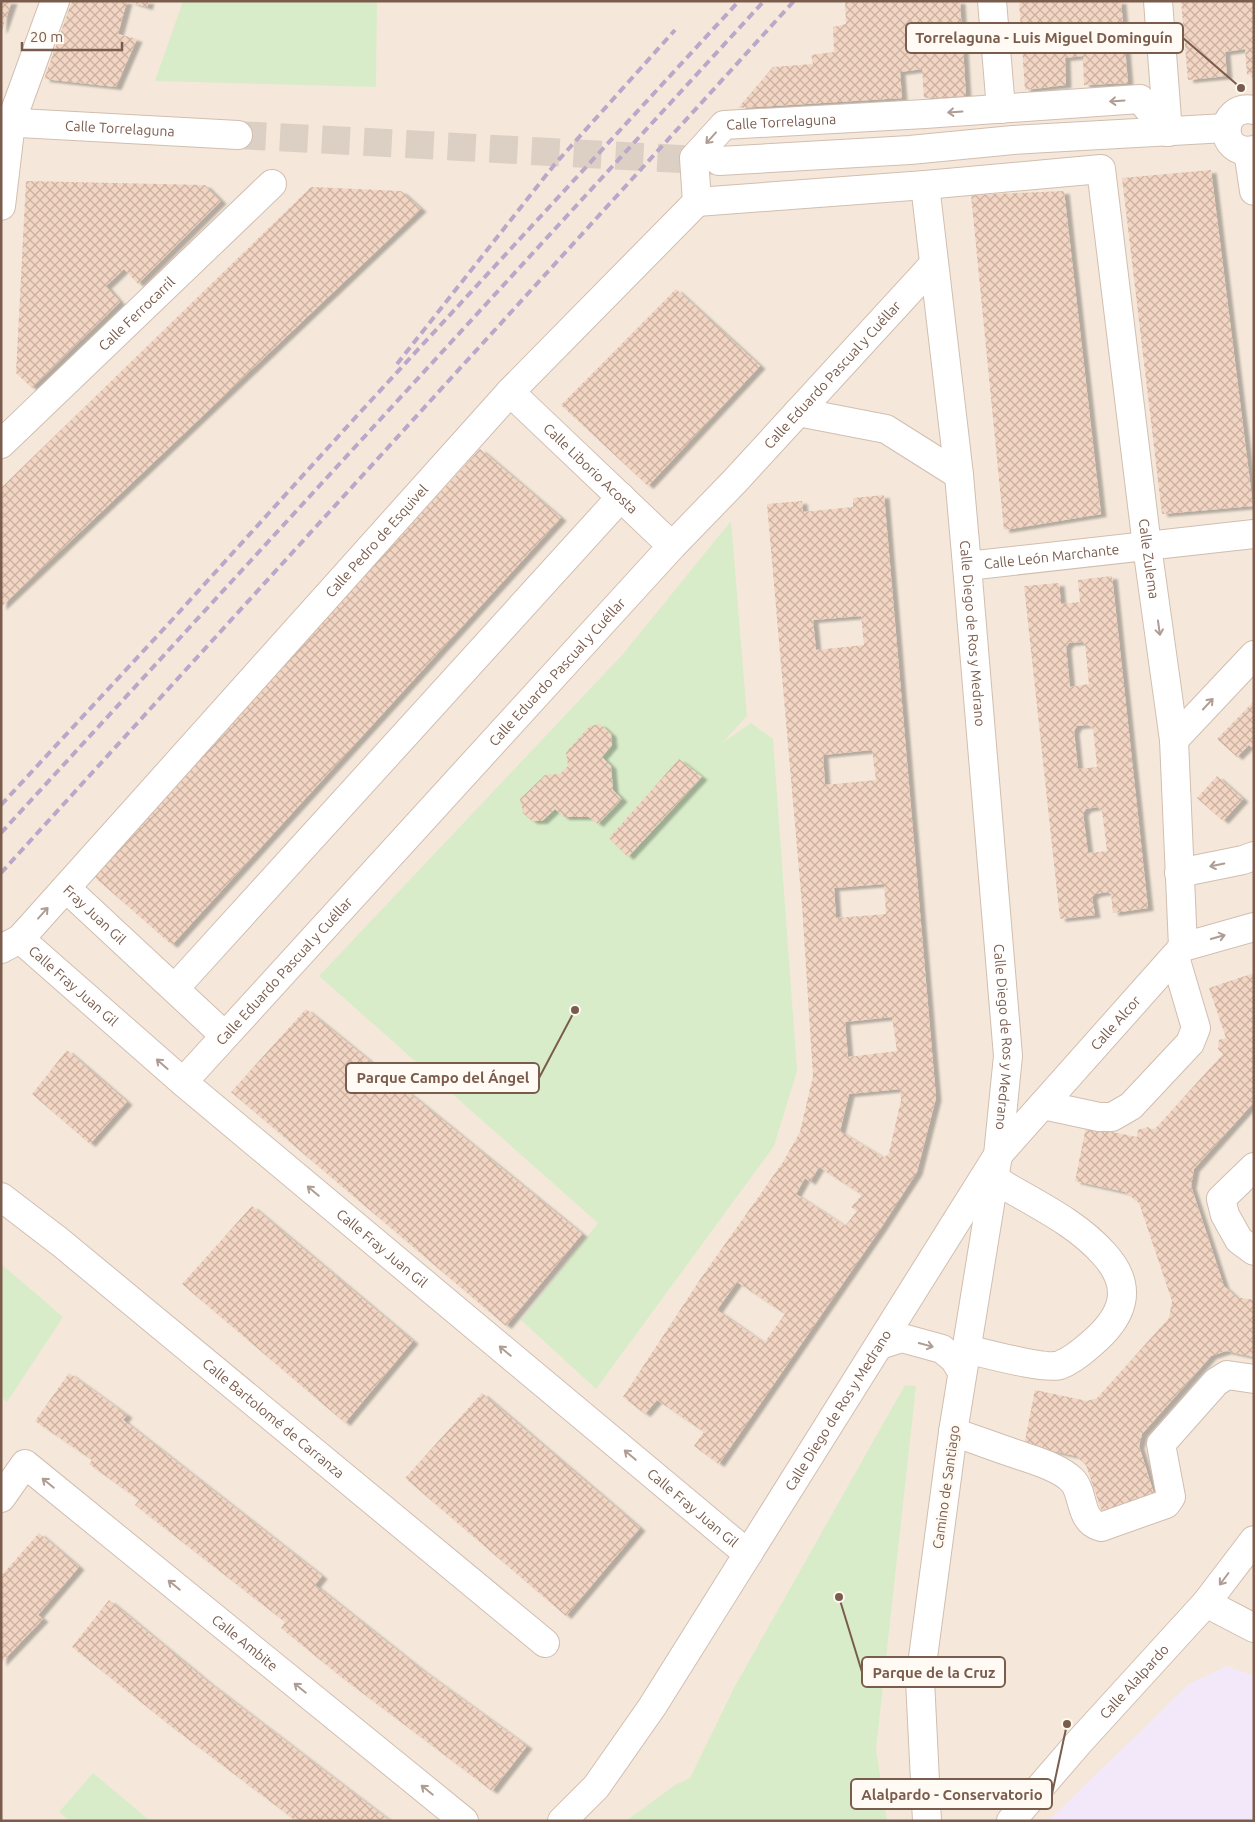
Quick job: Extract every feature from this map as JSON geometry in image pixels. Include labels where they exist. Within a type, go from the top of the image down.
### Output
[{"type":"street","points":[[1,206],[6,122],[55,1]]},
{"type":"street","points":[[992,1],[1001,109]]},
{"type":"street","points":[[1158,1],[1168,132]]},
{"type":"street","name":"Calle Torrelaguna","points":[[697,202],[694,158],[724,124],[1140,100],[1168,132]]},
{"type":"street","points":[[1254,110],[1245,109],[1238,111],[1228,121],[1226,128],[1227,135],[1234,147],[1251,151],[1254,191]]},
{"type":"street","name":"Calle Torrelaguna","points":[[6,122],[238,135]]},
{"type":"street","points":[[719,161],[910,150],[1013,140],[1226,128]]},
{"type":"street","name":"Calle Zulema","points":[[925,186],[1101,169],[1146,546],[1174,740],[1179,873],[1179,952],[1196,1028],[1190,1044],[1131,1106],[1112,1117],[1099,1117],[1043,1105]]},
{"type":"street","name":"Calle Ferrocarril","points":[[1,444],[272,184]]},
{"type":"street","points":[[697,202],[925,186]]},
{"type":"street","name":"Calle Diego de Ros y Medrano","points":[[562,1821],[596,1787],[652,1707],[880,1345],[996,1167],[1008,1056],[967,566],[925,186]]},
{"type":"street","name":"Calle Pedro de Esquivel","points":[[66,888],[510,392],[697,202]]},
{"type":"street","name":"Calle Eduardo Pascual y Cuéllar","points":[[183,1082],[672,546],[934,264]]},
{"type":"street","name":"Calle Liborio Acosta","points":[[510,392],[672,546]]},
{"type":"street","points":[[798,412],[886,429],[958,474]]},
{"type":"street","points":[[175,988],[621,497]]},
{"type":"street","name":"Calle León Marchante","points":[[967,566],[1254,534]]},
{"type":"street","points":[[1174,740],[1254,656]]},
{"type":"street","points":[[1179,873],[1254,856]]},
{"type":"street","name":"Fray Juan Gil","points":[[10,944],[66,888],[224,1035]]},
{"type":"street","points":[[1179,952],[1254,927]]},
{"type":"street","name":"Calle Fray Juan Gil","points":[[10,944],[183,1082],[748,1554]]},
{"type":"street","name":"Calle Alcor","points":[[996,1167],[1043,1105],[1179,952]]},
{"type":"street","points":[[880,1345],[902,1338],[942,1349],[954,1359],[964,1361],[1058,1366],[1080,1354],[1105,1333],[1117,1314],[1123,1298],[1120,1277],[1105,1254],[1085,1235],[1053,1214],[996,1167]]},
{"type":"street","name":"Camino de Santiago","points":[[928,1821],[920,1680],[953,1432],[996,1167]]},
{"type":"street","points":[[1254,1167],[1221,1200],[1225,1215],[1239,1240],[1254,1251]]},
{"type":"street","name":"Calle Bartolomé de Carranza","points":[[1,1197],[60,1242],[545,1643]]},
{"type":"street","points":[[953,1432],[1044,1464],[1064,1475],[1073,1481],[1087,1516],[1094,1525],[1101,1527],[1166,1504],[1171,1497],[1161,1444],[1216,1382],[1227,1375],[1254,1379]]},
{"type":"street","name":"Calle Ambite","points":[[1,1498],[25,1464],[464,1821]]},
{"type":"street","name":"Calle Alalpardo","points":[[1011,1821],[1081,1740],[1206,1603],[1254,1540]]},
{"type":"street","points":[[1206,1603],[1254,1628]]},
{"type":"shaded area","points":[[1,1],[1254,1],[1254,1821],[1,1821]]},
{"type":"shaded area","points":[[1227,1666],[1254,1676],[1254,1821],[1048,1821],[1189,1684]]},
{"type":"green space","points":[[183,1],[377,1],[376,87],[155,81]]},
{"type":"green space","points":[[731,521],[747,716],[722,743],[751,723],[773,739],[797,1071],[774,1146],[596,1389],[521,1320],[598,1223],[319,976],[623,654]]},
{"type":"green space","points":[[1,1264],[63,1317],[7,1402],[1,1397]]},
{"type":"green space","points":[[905,1385],[916,1386],[876,1749],[887,1821],[626,1821],[675,1785],[690,1778],[735,1686]]},
{"type":"green space","points":[[93,1773],[150,1821],[70,1821],[59,1812]]},
{"type":"building","points":[[1,1],[12,1],[2,30],[1,30]]},
{"type":"building","points":[[72,1],[127,1],[118,34],[137,39],[116,87],[44,79]]},
{"type":"building","points":[[128,1],[149,1],[147,7]]},
{"type":"building","points":[[845,1],[960,1],[966,96],[924,98],[922,69],[900,72],[902,98],[738,108],[773,67],[813,64],[811,55],[834,52],[833,27],[846,24]]},
{"type":"building","points":[[1019,1],[1121,1],[1128,83],[1084,85],[1083,56],[1065,58],[1066,85],[1025,90]]},
{"type":"building","points":[[1181,1],[1254,1],[1254,74],[1247,75],[1245,49],[1225,52],[1227,76],[1188,80]]},
{"type":"building","points":[[1211,170],[1253,506],[1162,514],[1122,178]]},
{"type":"building","points":[[26,181],[205,185],[221,201],[138,284],[124,269],[106,286],[120,302],[32,388],[16,373]]},
{"type":"building","points":[[311,187],[401,191],[421,209],[1,607],[1,488]]},
{"type":"building","points":[[1064,191],[1101,514],[1004,530],[971,195]]},
{"type":"building","points":[[676,289],[760,366],[648,486],[561,405]]},
{"type":"building","points":[[480,449],[561,518],[172,945],[90,873]]},
{"type":"building","points":[[884,495],[936,1098],[917,1172],[881,1228],[719,1464],[694,1446],[704,1432],[657,1400],[645,1414],[623,1397],[701,1278],[783,1162],[800,1132],[813,1076],[802,905],[767,504],[802,501],[803,512],[853,507],[853,498]],"holes":[[[861,616],[864,645],[816,650],[813,620]],[[872,750],[876,780],[825,785],[823,755]],[[884,884],[886,914],[836,918],[834,888]],[[892,1017],[897,1051],[848,1057],[845,1022]],[[900,1089],[901,1100],[889,1153],[884,1158],[840,1131],[849,1094]],[[819,1167],[862,1195],[851,1207],[857,1211],[845,1226],[796,1194],[805,1178],[810,1182]],[[737,1282],[785,1314],[764,1343],[717,1310]]]},
{"type":"building","points":[[1112,576],[1148,908],[1113,913],[1111,894],[1107,892],[1095,894],[1092,897],[1095,915],[1060,919],[1024,586],[1059,583],[1061,604],[1080,602],[1078,580]],"holes":[[[1081,642],[1085,644],[1089,684],[1070,687],[1066,647],[1069,643]],[[1088,725],[1093,728],[1097,767],[1078,769],[1074,731],[1077,726]],[[1097,807],[1102,811],[1107,851],[1088,853],[1083,813],[1086,809]]]},
{"type":"building","points":[[1254,701],[1254,750],[1249,745],[1237,757],[1217,739]]},
{"type":"building","points":[[600,724],[611,734],[612,745],[602,757],[611,766],[613,790],[622,799],[598,824],[589,817],[564,817],[555,809],[542,821],[532,821],[523,813],[520,799],[545,775],[560,774],[568,766],[566,752],[590,726]]},
{"type":"building","points":[[679,759],[702,777],[628,857],[609,838]]},
{"type":"building","points":[[1217,776],[1243,799],[1223,821],[1197,798]]},
{"type":"building","points":[[1254,973],[1254,1102],[1194,1169],[1191,1186],[1224,1286],[1236,1297],[1254,1300],[1254,1357],[1226,1351],[1211,1356],[1142,1434],[1139,1446],[1155,1497],[1103,1515],[1086,1465],[1076,1456],[1024,1445],[1035,1390],[1087,1401],[1097,1398],[1169,1318],[1172,1301],[1139,1203],[1125,1192],[1075,1181],[1086,1127],[1137,1137],[1138,1130],[1148,1127],[1153,1131],[1223,1054],[1218,1049],[1219,1040],[1226,1038],[1209,988]]},
{"type":"building","points":[[306,1009],[582,1234],[506,1326],[231,1092]]},
{"type":"building","points":[[67,1050],[127,1102],[90,1144],[32,1094]]},
{"type":"building","points":[[252,1206],[413,1341],[345,1423],[182,1284]]},
{"type":"building","points":[[69,1373],[127,1415],[123,1420],[322,1576],[315,1585],[422,1670],[527,1746],[492,1791],[340,1676],[281,1628],[285,1622],[135,1505],[139,1500],[89,1464],[92,1460],[35,1421]]},
{"type":"building","points":[[482,1393],[640,1528],[566,1616],[405,1478]]},
{"type":"building","points":[[39,1533],[79,1567],[38,1615],[43,1619],[1,1663],[1,1576]]},
{"type":"building","points":[[109,1600],[208,1682],[390,1821],[296,1821],[172,1727],[72,1647]]},
{"type":"tunnel","points":[[238,135],[718,161]]},
{"type":"railway","points":[[1,805],[739,1]]},
{"type":"railway","points":[[1,833],[764,1]]},
{"type":"railway","points":[[1,873],[794,1]]},
{"type":"railway","points":[[397,364],[555,164],[675,30]]},
{"type":"place","name":"Torrelaguna - Luis Miguel Dominguín","points":[[1241,88]]},
{"type":"place","name":"Parque Campo del Ángel","points":[[575,1010]]},
{"type":"place","name":"Parque de la Cruz","points":[[839,1597]]},
{"type":"place","name":"Alalpardo - Conservatorio","points":[[1067,1724]]}]
